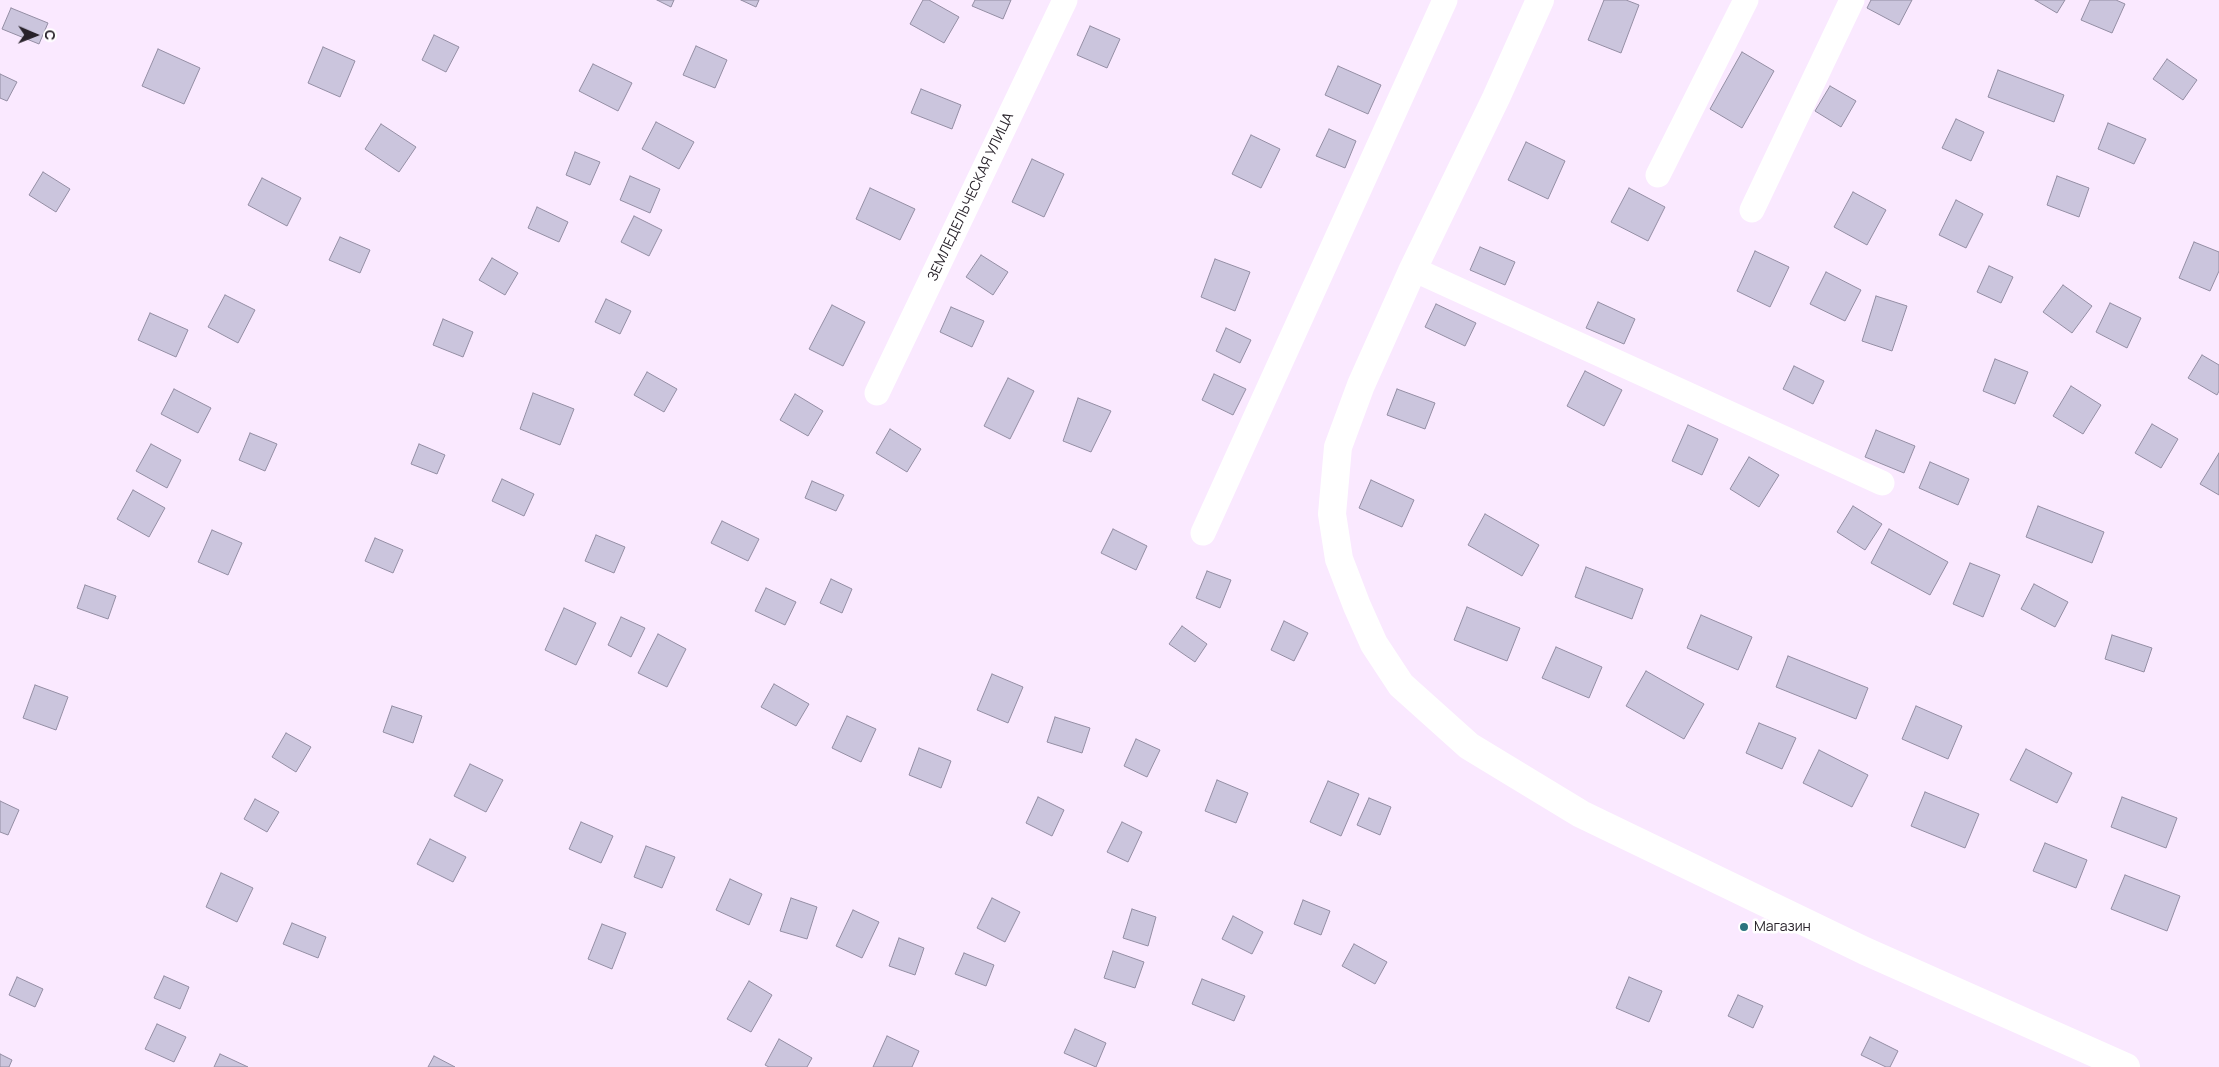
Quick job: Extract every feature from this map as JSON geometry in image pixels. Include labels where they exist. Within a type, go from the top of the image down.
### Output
[{"type":"main road","points":[[1540,0],[1496,98],[1413,269],[1360,385],[1338,447],[1332,514],[1339,559],[1374,644],[1402,685],[1469,746],[1581,814],[1865,951],[2126,1067]]},
{"type":"street","name":"ЗЕМЛЕДЕЛЬЧЕСКАЯ УЛИЦА","points":[[877,393],[1065,0]]},
{"type":"street","points":[[1203,533],[1445,0]]},
{"type":"street","points":[[1658,175],[1746,0]]},
{"type":"street","points":[[1752,210],[1852,0]]},
{"type":"street","points":[[1413,269],[1882,483]]},
{"type":"building","points":[[657,0],[674,0],[671,7]]},
{"type":"building","points":[[741,0],[759,0],[756,7]]},
{"type":"building","points":[[923,0],[929,0],[959,17],[944,43],[910,24]]},
{"type":"building","points":[[975,0],[1011,0],[1003,19],[972,6]]},
{"type":"building","points":[[1604,0],[1626,0],[1639,5],[1621,53],[1588,40]]},
{"type":"building","points":[[1871,0],[1912,0],[1899,25],[1867,8]]},
{"type":"building","points":[[2035,0],[2065,0],[2057,13]]},
{"type":"building","points":[[2090,0],[2116,0],[2125,4],[2112,33],[2081,20]]},
{"type":"building","points":[[11,8],[48,23],[39,44],[2,29]]},
{"type":"building","points":[[1090,26],[1120,39],[1107,68],[1077,55]]},
{"type":"building","points":[[434,35],[459,47],[446,72],[422,60]]},
{"type":"building","points":[[696,46],[727,60],[715,88],[683,75]]},
{"type":"building","points":[[323,47],[355,61],[340,97],[308,83]]},
{"type":"building","points":[[158,49],[200,68],[184,104],[142,86]]},
{"type":"building","points":[[1742,52],[1774,71],[1742,128],[1710,109]]},
{"type":"building","points":[[2167,59],[2197,80],[2183,100],[2153,79]]},
{"type":"building","points":[[593,64],[632,83],[618,111],[579,91]]},
{"type":"building","points":[[1338,66],[1381,85],[1368,114],[1325,95]]},
{"type":"building","points":[[1998,70],[2064,95],[2054,122],[1988,97]]},
{"type":"building","points":[[0,74],[17,82],[7,101],[0,98]]},
{"type":"building","points":[[1830,86],[1856,101],[1841,127],[1815,111]]},
{"type":"building","points":[[921,89],[961,105],[952,129],[911,113]]},
{"type":"building","points":[[1956,119],[1984,132],[1971,161],[1942,148]]},
{"type":"building","points":[[656,122],[694,142],[679,169],[642,149]]},
{"type":"building","points":[[2108,123],[2146,139],[2134,164],[2098,149]]},
{"type":"building","points":[[381,124],[416,147],[399,172],[365,149]]},
{"type":"building","points":[[1329,129],[1356,141],[1345,168],[1316,156]]},
{"type":"building","points":[[1251,135],[1280,149],[1261,188],[1232,174]]},
{"type":"building","points":[[1526,142],[1565,161],[1548,199],[1508,180]]},
{"type":"building","points":[[575,152],[600,162],[590,185],[566,175]]},
{"type":"building","points":[[1032,159],[1064,174],[1044,217],[1012,202]]},
{"type":"building","points":[[43,172],[70,189],[56,212],[29,195]]},
{"type":"building","points":[[630,176],[660,189],[650,213],[620,200]]},
{"type":"building","points":[[2057,176],[2089,188],[2079,217],[2047,205]]},
{"type":"building","points":[[262,178],[301,198],[287,226],[248,205]]},
{"type":"building","points":[[870,188],[915,209],[900,240],[856,219]]},
{"type":"building","points":[[1629,188],[1665,207],[1648,241],[1611,222]]},
{"type":"building","points":[[1853,192],[1886,210],[1867,245],[1834,227]]},
{"type":"building","points":[[1956,200],[1983,214],[1966,248],[1939,235]]},
{"type":"building","points":[[537,207],[568,222],[559,242],[528,228]]},
{"type":"building","points":[[634,216],[662,230],[649,256],[621,242]]},
{"type":"building","points":[[340,237],[370,250],[360,273],[329,260]]},
{"type":"building","points":[[2194,242],[2219,252],[2219,271],[2210,291],[2179,278]]},
{"type":"building","points":[[1480,247],[1515,262],[1505,285],[1470,270]]},
{"type":"building","points":[[1755,251],[1789,267],[1770,307],[1737,291]]},
{"type":"building","points":[[981,255],[1008,272],[993,295],[966,277]]},
{"type":"building","points":[[492,258],[518,273],[505,295],[479,280]]},
{"type":"building","points":[[1215,259],[1250,272],[1235,311],[1201,297]]},
{"type":"building","points":[[1989,266],[2013,277],[2001,303],[1977,292]]},
{"type":"building","points":[[1826,272],[1861,290],[1845,321],[1810,304]]},
{"type":"building","points":[[2063,285],[2092,306],[2072,333],[2043,312]]},
{"type":"building","points":[[225,295],[255,310],[238,343],[208,327]]},
{"type":"building","points":[[1876,296],[1907,306],[1892,351],[1862,341]]},
{"type":"building","points":[[606,299],[631,311],[620,334],[595,322]]},
{"type":"building","points":[[1598,302],[1635,319],[1624,344],[1586,328]]},
{"type":"building","points":[[2110,303],[2141,318],[2127,348],[2096,332]]},
{"type":"building","points":[[1436,304],[1476,323],[1465,346],[1425,327]]},
{"type":"building","points":[[832,305],[865,322],[843,366],[809,349]]},
{"type":"building","points":[[951,307],[984,321],[972,347],[940,332]]},
{"type":"building","points":[[150,313],[188,330],[176,357],[138,340]]},
{"type":"building","points":[[443,319],[473,332],[463,357],[433,345]]},
{"type":"building","points":[[1226,328],[1251,340],[1240,363],[1216,351]]},
{"type":"building","points":[[2202,355],[2219,365],[2219,391],[2217,395],[2188,378]]},
{"type":"building","points":[[1995,359],[2028,372],[2015,404],[1983,391]]},
{"type":"building","points":[[1794,366],[1824,381],[1813,404],[1783,389]]},
{"type":"building","points":[[1585,371],[1622,390],[1604,426],[1567,406]]},
{"type":"building","points":[[647,372],[677,389],[664,412],[634,395]]},
{"type":"building","points":[[1214,374],[1246,389],[1233,415],[1202,400]]},
{"type":"building","points":[[1008,378],[1034,391],[1010,439],[984,426]]},
{"type":"building","points":[[2071,386],[2101,405],[2083,434],[2053,416]]},
{"type":"building","points":[[174,389],[211,408],[198,433],[161,414]]},
{"type":"building","points":[[1397,389],[1435,403],[1425,429],[1387,415]]},
{"type":"building","points":[[533,393],[574,409],[560,445],[520,429]]},
{"type":"building","points":[[795,394],[823,411],[808,436],[780,420]]},
{"type":"building","points":[[1078,398],[1111,411],[1091,452],[1063,441]]},
{"type":"building","points":[[2152,424],[2178,439],[2161,468],[2135,453]]},
{"type":"building","points":[[1688,425],[1718,439],[1702,475],[1672,461]]},
{"type":"building","points":[[890,429],[921,449],[907,472],[876,453]]},
{"type":"building","points":[[1876,430],[1915,446],[1904,473],[1865,457]]},
{"type":"building","points":[[250,433],[277,444],[265,471],[239,460]]},
{"type":"building","points":[[151,444],[181,460],[167,488],[136,471]]},
{"type":"building","points":[[419,444],[445,455],[437,474],[411,464]]},
{"type":"building","points":[[2219,453],[2219,495],[2200,484]]},
{"type":"building","points":[[1749,457],[1779,475],[1759,507],[1730,489]]},
{"type":"building","points":[[1930,462],[1969,479],[1958,505],[1919,488]]},
{"type":"building","points":[[502,479],[534,494],[524,516],[492,501]]},
{"type":"building","points":[[1371,480],[1414,500],[1402,527],[1359,508]]},
{"type":"building","points":[[812,481],[844,495],[836,511],[805,498]]},
{"type":"building","points":[[133,490],[165,508],[149,537],[117,519]]},
{"type":"building","points":[[1853,506],[1882,524],[1865,550],[1837,532]]},
{"type":"building","points":[[2038,506],[2104,532],[2092,563],[2026,537]]},
{"type":"building","points":[[1485,514],[1539,545],[1522,576],[1468,545]]},
{"type":"building","points":[[722,521],[759,539],[748,561],[711,543]]},
{"type":"building","points":[[1113,529],[1147,546],[1136,570],[1101,553]]},
{"type":"building","points":[[1889,529],[1948,562],[1930,595],[1871,563]]},
{"type":"building","points":[[212,530],[242,543],[228,575],[198,562]]},
{"type":"building","points":[[596,535],[625,547],[614,573],[585,561]]},
{"type":"building","points":[[375,538],[403,550],[393,573],[365,561]]},
{"type":"building","points":[[1970,563],[2000,575],[1983,617],[1953,604]]},
{"type":"building","points":[[1586,567],[1643,589],[1632,619],[1575,597]]},
{"type":"building","points":[[1207,571],[1231,580],[1220,608],[1196,598]]},
{"type":"building","points":[[831,579],[852,589],[842,613],[820,603]]},
{"type":"building","points":[[2034,584],[2068,602],[2055,627],[2021,609]]},
{"type":"building","points":[[85,585],[116,596],[108,619],[77,608]]},
{"type":"building","points":[[766,588],[796,602],[785,625],[755,611]]},
{"type":"building","points":[[1467,607],[1520,628],[1507,661],[1454,640]]},
{"type":"building","points":[[564,608],[596,623],[576,665],[545,650]]},
{"type":"building","points":[[1701,615],[1752,637],[1738,670],[1687,648]]},
{"type":"building","points":[[621,617],[645,628],[631,657],[608,645]]},
{"type":"building","points":[[1284,621],[1308,633],[1294,661],[1271,650]]},
{"type":"building","points":[[1182,626],[1207,644],[1195,662],[1169,644]]},
{"type":"building","points":[[658,634],[686,649],[667,687],[638,673]]},
{"type":"building","points":[[2112,635],[2152,648],[2144,672],[2105,659]]},
{"type":"building","points":[[1556,647],[1602,667],[1589,698],[1542,678]]},
{"type":"building","points":[[1788,656],[1868,688],[1856,719],[1776,687]]},
{"type":"building","points":[[1646,671],[1704,704],[1684,739],[1626,706]]},
{"type":"building","points":[[992,674],[1023,687],[1008,723],[977,710]]},
{"type":"building","points":[[774,684],[809,704],[796,726],[761,707]]},
{"type":"building","points":[[35,685],[68,697],[56,730],[23,718]]},
{"type":"building","points":[[392,706],[422,716],[413,743],[383,732]]},
{"type":"building","points":[[1916,706],[1962,726],[1948,759],[1902,739]]},
{"type":"building","points":[[847,716],[876,729],[861,762],[832,748]]},
{"type":"building","points":[[1055,717],[1090,728],[1082,753],[1047,742]]},
{"type":"building","points":[[1759,723],[1796,738],[1782,769],[1746,753]]},
{"type":"building","points":[[286,733],[311,747],[296,772],[272,757]]},
{"type":"building","points":[[1136,739],[1160,750],[1147,777],[1124,766]]},
{"type":"building","points":[[919,748],[951,761],[941,788],[909,775]]},
{"type":"building","points":[[2026,749],[2072,773],[2057,803],[2010,780]]},
{"type":"building","points":[[1819,750],[1868,775],[1852,807],[1803,783]]},
{"type":"building","points":[[470,764],[503,780],[486,812],[454,796]]},
{"type":"building","points":[[1217,780],[1248,793],[1236,823],[1205,811]]},
{"type":"building","points":[[1328,781],[1359,794],[1341,836],[1310,822]]},
{"type":"building","points":[[1925,792],[1979,814],[1965,848],[1911,826]]},
{"type":"building","points":[[1038,797],[1064,810],[1052,836],[1026,823]]},
{"type":"building","points":[[2122,797],[2177,818],[2166,848],[2111,827]]},
{"type":"building","points":[[1369,798],[1391,807],[1380,835],[1357,825]]},
{"type":"building","points":[[255,799],[279,812],[267,832],[244,819]]},
{"type":"building","points":[[0,801],[19,810],[8,835],[0,832]]},
{"type":"building","points":[[581,822],[613,836],[601,863],[569,849]]},
{"type":"building","points":[[1122,822],[1142,832],[1128,862],[1107,852]]},
{"type":"building","points":[[430,839],[466,857],[453,882],[417,864]]},
{"type":"building","points":[[2045,843],[2087,860],[2076,888],[2033,871]]},
{"type":"building","points":[[646,846],[675,857],[662,888],[634,877]]},
{"type":"building","points":[[221,873],[253,888],[237,922],[206,907]]},
{"type":"building","points":[[2125,875],[2180,896],[2167,931],[2111,909]]},
{"type":"building","points":[[730,879],[762,894],[749,925],[716,910]]},
{"type":"building","points":[[791,898],[817,907],[807,939],[780,931]]},
{"type":"building","points":[[992,898],[1020,912],[1005,942],[977,928]]},
{"type":"building","points":[[1303,900],[1330,911],[1321,935],[1294,924]]},
{"type":"building","points":[[1132,909],[1156,917],[1148,946],[1123,938]]},
{"type":"building","points":[[853,910],[879,922],[862,958],[836,946]]},
{"type":"building","points":[[1233,916],[1263,932],[1252,954],[1222,939]]},
{"type":"building","points":[[292,923],[326,937],[318,958],[283,944]]},
{"type":"building","points":[[602,924],[626,933],[612,969],[588,959]]},
{"type":"building","points":[[899,938],[924,948],[915,975],[889,966]]},
{"type":"building","points":[[1354,944],[1387,962],[1375,984],[1342,966]]},
{"type":"building","points":[[1113,951],[1144,962],[1135,988],[1104,978]]},
{"type":"building","points":[[964,953],[994,965],[986,986],[955,974]]},
{"type":"building","points":[[164,976],[189,987],[180,1009],[154,998]]},
{"type":"building","points":[[17,977],[43,989],[35,1007],[9,995]]},
{"type":"building","points":[[1629,977],[1662,991],[1649,1022],[1616,1008]]},
{"type":"building","points":[[1202,979],[1245,996],[1234,1021],[1192,1004]]},
{"type":"building","points":[[749,981],[772,995],[751,1032],[727,1019]]},
{"type":"building","points":[[1738,995],[1763,1006],[1753,1028],[1728,1016]]},
{"type":"building","points":[[157,1024],[186,1037],[174,1062],[145,1049]]},
{"type":"building","points":[[1075,1029],[1106,1043],[1096,1067],[1064,1053]]},
{"type":"building","points":[[887,1036],[919,1051],[912,1067],[873,1067]]},
{"type":"building","points":[[1870,1037],[1898,1051],[1890,1067],[1886,1067],[1861,1055]]},
{"type":"building","points":[[779,1039],[812,1058],[807,1067],[769,1067],[765,1065]]},
{"type":"building","points":[[0,1054],[12,1060],[9,1067],[0,1067]]},
{"type":"building","points":[[220,1054],[248,1067],[214,1067]]},
{"type":"building","points":[[434,1056],[455,1067],[428,1067]]},
{"type":"place","name":"Магазин","points":[[1744,927]]}]
